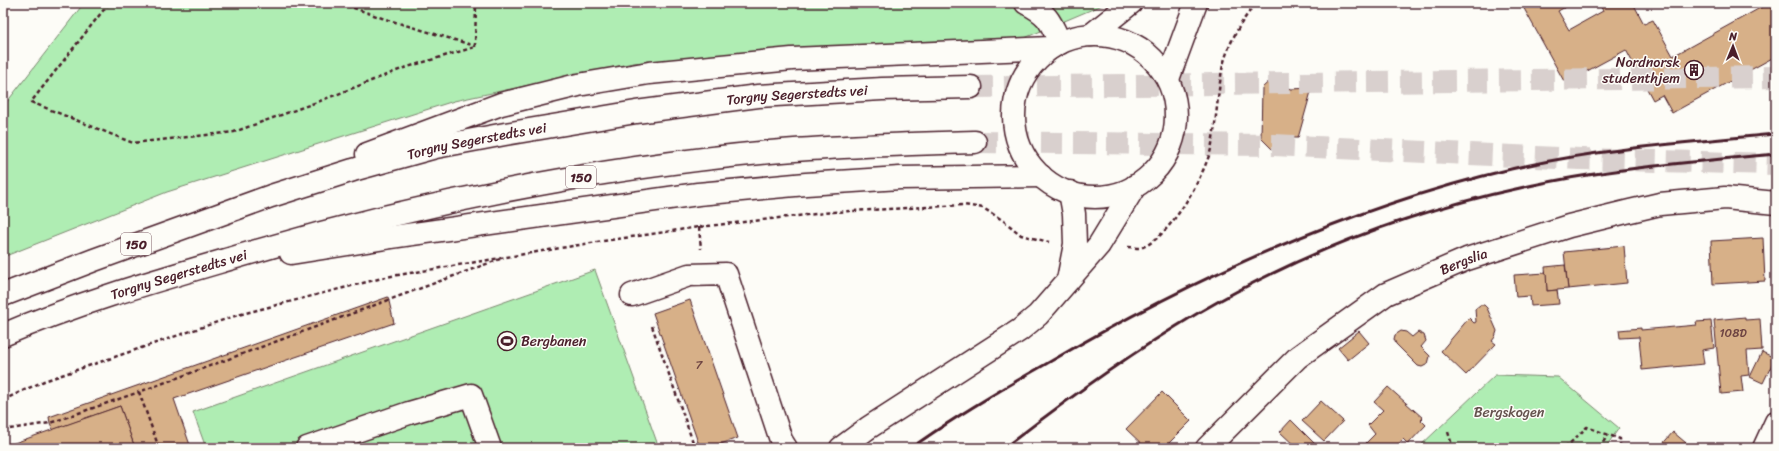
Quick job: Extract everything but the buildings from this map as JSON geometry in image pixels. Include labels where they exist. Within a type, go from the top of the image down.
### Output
[{"type":"main road","points":[[1026,3],[1036,8],[1050,20],[1055,46]]},
{"type":"main road","points":[[1091,35],[1131,3]]},
{"type":"main road","points":[[1168,79],[1196,3]]},
{"type":"main road","points":[[1091,35],[1110,36],[1127,41],[1144,51],[1157,63],[1168,79],[1174,95],[1176,112],[1174,134],[1166,154],[1153,172],[1135,186],[1120,193],[1104,196],[1087,196],[1070,192],[1055,186],[1041,176],[1030,164],[1022,150],[1016,135],[1014,118],[1020,86],[1027,72],[1038,59],[1055,46],[1076,37],[1091,35]]},
{"type":"main road","points":[[270,196],[376,150],[501,104],[578,85],[649,73],[792,59],[1055,46]]},
{"type":"main road","name":"Torgny Segerstedts vei","points":[[3,295],[270,196],[353,170],[436,147],[636,112],[758,96],[882,89],[971,87]]},
{"type":"main road","name":"Torgny Segerstedts vei","points":[[3,335],[107,296],[303,237],[501,190],[643,168],[770,152],[887,145],[975,142]]},
{"type":"main road","points":[[197,268],[392,237],[698,194],[806,184],[900,178],[1041,176]]},
{"type":"main road","points":[[841,448],[868,428],[1020,330],[1038,315],[1099,245],[1135,186]]},
{"type":"main road","points":[[1068,282],[1075,244],[1074,214],[1070,192]]},
{"type":"main road","name":"Bergslia","points":[[1207,448],[1298,357],[1386,294],[1467,259],[1568,226],[1652,206],[1725,198],[1776,202]]},
{"type":"main road","points":[[632,294],[688,275],[726,274],[781,440],[786,448]]},
{"type":"main road","points":[[307,448],[409,413],[471,395],[490,448]]},
{"type":"main road","points":[[1764,448],[1776,422]]},
{"type":"path","points":[[109,3],[31,102],[133,143],[234,132],[320,101],[404,68],[475,47]]},
{"type":"path","points":[[340,3],[382,18],[475,47]]},
{"type":"path","points":[[475,47],[476,3]]},
{"type":"path","points":[[1127,247],[1142,248],[1157,240],[1181,209],[1198,182],[1210,150],[1221,74],[1232,41],[1249,11],[1257,3]]},
{"type":"path","points":[[3,400],[44,382],[238,315],[386,277],[597,242],[832,212],[964,206],[983,208],[1004,221],[1021,235],[1056,243]]},
{"type":"path","points":[[3,430],[50,423],[139,392],[506,257]]},
{"type":"path","points":[[652,326],[695,448]]},
{"type":"path","points":[[139,392],[159,448]]},
{"type":"path","points":[[1565,448],[1587,427],[1620,439],[1620,448]]},
{"type":"path","points":[[1448,432],[1454,448]]},
{"type":"path","points":[[1599,448],[1608,435]]},
{"type":"green space","points":[[84,3],[1107,3],[1015,42],[848,46],[633,63],[454,101],[167,192],[3,257],[3,107]]},
{"type":"green space","name":"Bergbanen","points":[[595,270],[659,448],[206,448],[193,412]]},
{"type":"green space","name":"Bergskogen","points":[[1495,375],[1558,377],[1619,428],[1605,448],[1418,448]]},
{"type":"tunnel","points":[[971,87],[1776,77]]},
{"type":"tunnel","points":[[975,142],[1274,145],[1581,159],[1776,164]]},
{"type":"railway","points":[[911,448],[977,404],[1101,333],[1157,303],[1271,249],[1330,225],[1450,185],[1544,162],[1643,147],[1776,134]]},
{"type":"railway","points":[[1004,448],[1051,412],[1173,328],[1236,292],[1275,272],[1354,238],[1436,210],[1478,198],[1552,181],[1647,167],[1776,154]]},
{"type":"place","name":"Nordnorsk studenthjem","points":[[1694,70]]},
{"type":"place","name":"Bergbanen","points":[[507,341]]}]
